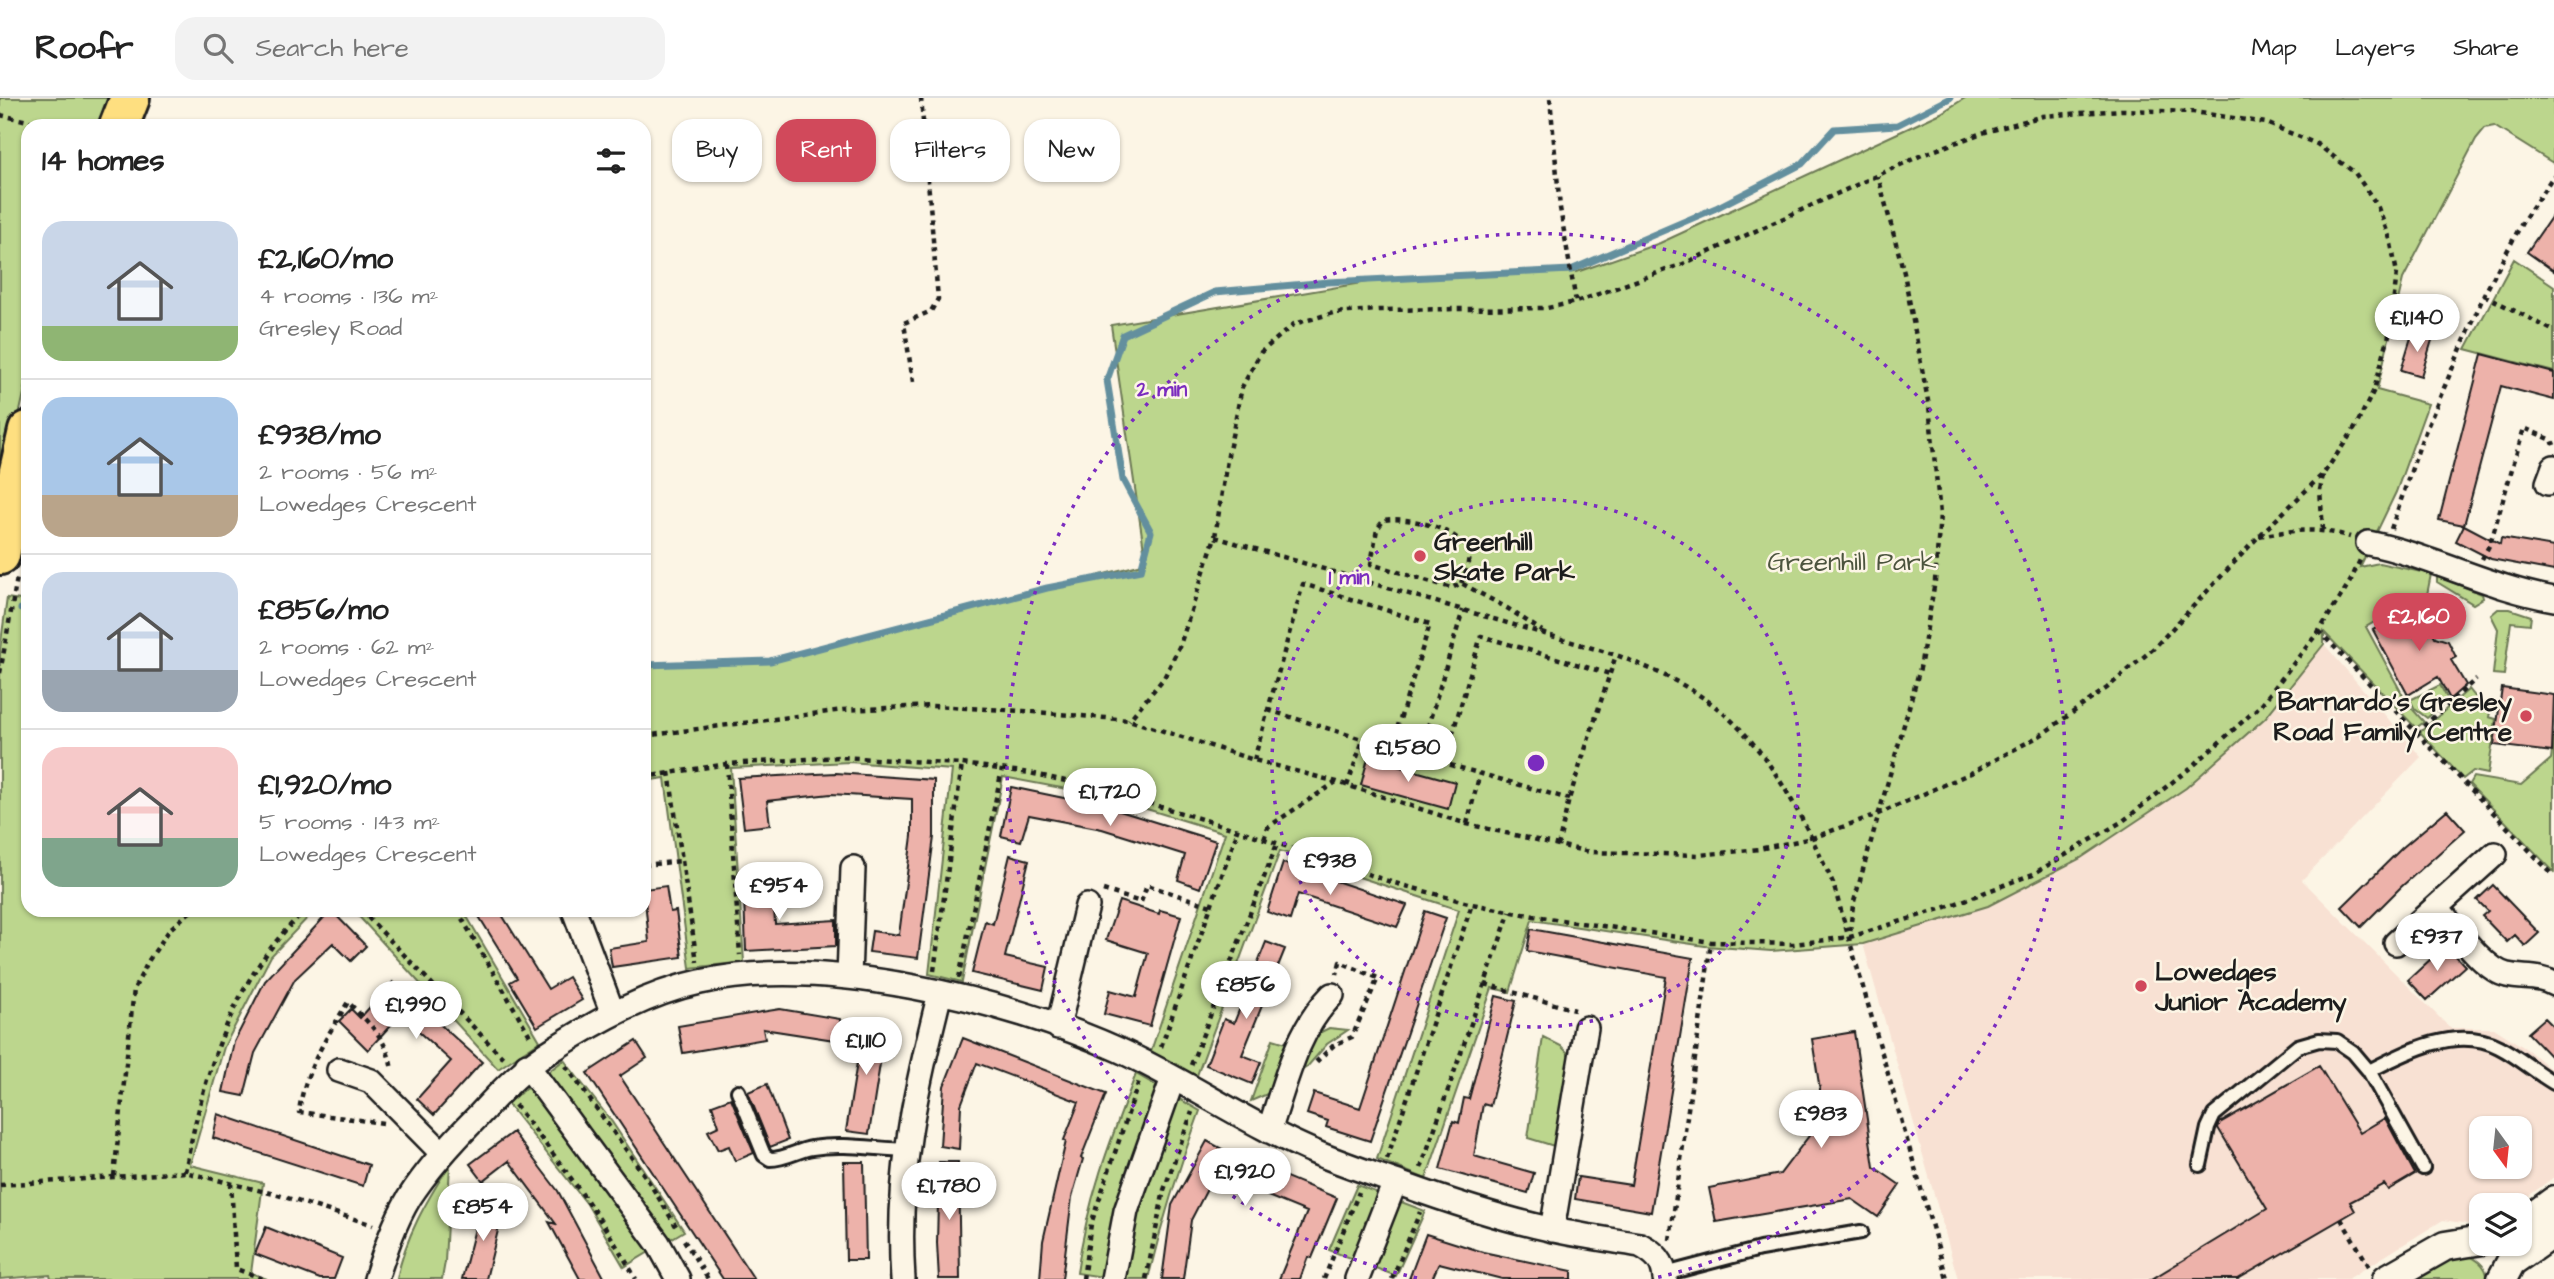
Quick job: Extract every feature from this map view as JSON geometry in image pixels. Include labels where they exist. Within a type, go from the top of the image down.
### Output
[{"type":"highway","points":[[122,119],[130,98]]},
{"type":"highway","points":[[9,562],[21,479]]},
{"type":"street","points":[[2377,545],[2439,562],[2528,595],[2554,599]]},
{"type":"street","points":[[2396,943],[2495,854]]},
{"type":"street","points":[[849,977],[853,868]]},
{"type":"street","points":[[1058,1027],[1087,906]]},
{"type":"street","points":[[2437,908],[2493,970],[2507,975],[2541,977],[2554,984]]},
{"type":"street","points":[[577,917],[613,1014]]},
{"type":"street","points":[[376,1279],[392,1231],[409,1199],[442,1153],[529,1066],[613,1014],[655,996],[700,982],[787,974],[849,977],[1007,1009],[1119,1050],[1269,1131],[1318,1154],[1497,1215],[1552,1230],[1640,1245],[1662,1261],[1665,1277]]},
{"type":"street","points":[[902,1279],[900,1203],[906,1150],[917,1083],[942,994]]},
{"type":"street","points":[[1269,1131],[1303,1037],[1317,1010],[1332,995]]},
{"type":"street","points":[[1552,1230],[1587,1028]]},
{"type":"street","points":[[529,1066],[658,1243],[678,1279]]},
{"type":"street","points":[[339,1070],[371,1081],[442,1153]]},
{"type":"street","points":[[1113,1279],[1126,1211],[1171,1078]]},
{"type":"street","points":[[1357,1279],[1397,1183]]},
{"type":"street","points":[[2532,1218],[2554,1202]]},
{"type":"street","points":[[2505,1273],[2511,1262],[2554,1232]]},
{"type":"street","points":[[2379,1273],[2445,1246],[2469,1242]]},
{"type":"lane","points":[[2369,1071],[2406,1052],[2445,1041],[2469,1039],[2496,1045],[2554,1083]]},
{"type":"lane","points":[[2200,1165],[2208,1128],[2214,1115],[2298,1046],[2319,1040],[2337,1041],[2353,1052],[2369,1071],[2423,1168]]},
{"type":"lane","points":[[738,1091],[765,1155],[770,1159],[792,1156],[808,1148],[831,1146],[906,1150]]},
{"type":"lane","points":[[1665,1277],[1760,1249],[1861,1232]]},
{"type":"path","points":[[914,382],[904,323],[931,311],[938,299],[921,98]]},
{"type":"path","points":[[1550,98],[1560,208],[1576,302]]},
{"type":"path","points":[[651,735],[843,709],[932,706],[1129,720],[1467,824],[1589,852],[1699,855],[1759,849],[1812,838],[1878,814],[1971,773],[2041,735],[2107,688],[2163,639],[2259,536],[2324,473],[2355,428],[2374,390],[2389,335],[2397,273],[2390,239],[2377,205],[2355,173],[2317,144],[2266,124],[2193,112],[2121,110],[2043,116],[1982,133],[1922,155],[1682,264],[1576,302],[1548,308],[1333,313],[1294,324],[1261,352],[1242,387],[1215,537],[1175,656],[1164,678],[1129,720]]},
{"type":"path","points":[[0,115],[21,119]]},
{"type":"path","points":[[651,776],[727,764],[839,757],[962,764],[1030,773],[1105,790],[1238,830],[1391,882],[1472,904],[1711,942],[1794,944],[1850,936],[1944,908],[2033,874],[2123,821],[2194,765],[2260,706],[2319,631],[2377,545],[2393,516],[2422,439],[2484,295],[2523,222],[2554,175]]},
{"type":"path","points":[[1850,936],[1853,905],[1920,668],[1935,581],[1940,514],[1929,406],[1917,340],[1904,273],[1878,176]]},
{"type":"path","points":[[2484,295],[2554,331]]},
{"type":"path","points":[[2474,576],[2490,544],[2524,428],[2552,440],[2554,445]]},
{"type":"path","points":[[2323,530],[2320,489],[2324,473]]},
{"type":"path","points":[[1394,518],[1424,523],[1459,539],[1467,550],[1469,561],[1461,583],[1452,588],[1371,564],[1377,529],[1384,520],[1394,518]]},
{"type":"path","points":[[2259,536],[2289,530],[2323,530],[2377,545]]},
{"type":"path","points":[[1215,537],[1616,655],[1656,670],[1703,697],[1741,729],[1774,772],[1812,838],[1833,883],[1947,1279]]},
{"type":"path","points":[[0,673],[9,562]]},
{"type":"path","points":[[1461,583],[1507,608],[1546,634]]},
{"type":"path","points":[[1254,760],[1303,584],[1430,624],[1391,748]]},
{"type":"path","points":[[1419,756],[1463,610]]},
{"type":"path","points":[[2319,631],[2554,876]]},
{"type":"path","points":[[1444,763],[1481,636],[1609,674]]},
{"type":"path","points":[[1558,846],[1569,799],[1616,655]]},
{"type":"path","points":[[2416,733],[2476,679]]},
{"type":"path","points":[[1268,710],[1569,799]]},
{"type":"path","points":[[1348,786],[1363,740]]},
{"type":"path","points":[[727,764],[741,977]]},
{"type":"path","points":[[942,994],[962,764]]},
{"type":"path","points":[[942,994],[1002,769]]},
{"type":"path","points":[[669,772],[700,982]]},
{"type":"path","points":[[1467,824],[1480,773]]},
{"type":"path","points":[[1264,839],[1268,827],[1337,782]]},
{"type":"path","points":[[1146,1279],[1164,1190],[1171,1078],[1211,906],[1238,830]]},
{"type":"path","points":[[1083,1279],[1090,1224],[1171,1078],[1277,844]]},
{"type":"path","points":[[651,864],[682,861]]},
{"type":"path","points":[[1087,906],[1094,887],[1141,902],[1147,885],[1211,906]]},
{"type":"path","points":[[1392,1279],[1397,1183],[1472,904]]},
{"type":"path","points":[[1324,1279],[1397,1183],[1485,984],[1510,911]]},
{"type":"path","points":[[114,1176],[134,989],[170,929],[184,917]]},
{"type":"path","points":[[185,1172],[197,1111],[221,1039],[254,971],[286,928],[298,917]]},
{"type":"path","points":[[369,917],[647,1179],[708,1279]]},
{"type":"path","points":[[460,917],[529,1066],[576,1181],[611,1234],[636,1279]]},
{"type":"path","points":[[1665,1277],[1711,942]]},
{"type":"path","points":[[1485,984],[1589,1014],[1587,1028]]},
{"type":"path","points":[[0,1185],[185,1172],[231,1182],[392,1231]]},
{"type":"path","points":[[231,1182],[236,1269],[264,1279]]},
{"type":"path","points":[[2342,1219],[2379,1273]]},
{"type":"shaded area","name":"Lowedges Junior Academy","points":[[2324,644],[2421,757],[2302,880],[2450,1028],[2494,1028],[2528,1050],[2554,1072],[2554,1177],[2532,1193],[2469,1193],[2469,1224],[2443,1220],[2348,1279],[1958,1279],[1863,944],[1988,906],[2081,858],[2186,788],[2265,718]]},
{"type":"green space","points":[[0,98],[111,98],[104,119],[21,119],[21,407],[0,499]]},
{"type":"green space","name":"Greenhill Park","points":[[1965,98],[2554,98],[2553,163],[2494,126],[2485,128],[2476,139],[2403,279],[2377,390],[2428,404],[2396,492],[2360,567],[2379,563],[2431,574],[2425,605],[2420,596],[2366,627],[2407,703],[2424,722],[2416,728],[2324,632],[2324,644],[2265,718],[2186,788],[2081,858],[1988,906],[1863,944],[1771,951],[1705,946],[1532,920],[1510,992],[1492,988],[1426,1179],[1377,1159],[1459,910],[1280,851],[1196,1078],[1151,1051],[1225,833],[1104,796],[1003,777],[962,982],[929,974],[952,770],[849,762],[731,768],[744,962],[690,968],[665,778],[651,780],[651,667],[776,661],[1146,563],[1111,325],[1397,277],[1577,272],[1660,243],[1941,113]]},
{"type":"green space","points":[[2514,259],[2554,286],[2554,372],[2466,349]]},
{"type":"green space","points":[[2437,576],[2482,594],[2483,598],[2473,604],[2437,582]]},
{"type":"green space","points":[[7,598],[21,600],[21,917],[308,917],[271,956],[224,1047],[190,1165],[263,1183],[251,1273],[267,1279],[51,1279],[50,1275],[0,1279],[0,649]]},
{"type":"green space","points":[[2498,609],[2510,609],[2531,616],[2530,624],[2511,622],[2504,675],[2493,674],[2498,629],[2491,615]]},
{"type":"green space","points":[[2440,685],[2448,700],[2427,718],[2415,709],[2410,700]]},
{"type":"green space","points":[[2469,689],[2485,709],[2488,705],[2491,707],[2489,717],[2496,719],[2488,774],[2473,771],[2463,779],[2420,732]]},
{"type":"green space","points":[[2554,737],[2554,872],[2469,784],[2473,777],[2521,785],[2551,759]]},
{"type":"green space","points":[[359,917],[467,917],[540,1041],[498,1069]]},
{"type":"green space","points":[[1329,1028],[1348,1030],[1327,1044],[1307,1067],[1265,1095],[1251,1101],[1273,1039],[1306,1049],[1315,1035]]},
{"type":"green space","points":[[1543,1037],[1561,1046],[1570,1055],[1554,1146],[1528,1138]]},
{"type":"green space","points":[[564,1060],[612,1122],[684,1231],[624,1267],[587,1204],[507,1103]]},
{"type":"green space","points":[[1136,1074],[1200,1111],[1171,1194],[1148,1279],[1116,1279],[1077,1273],[1093,1196]]},
{"type":"green space","points":[[450,1164],[442,1279],[397,1279],[411,1234]]},
{"type":"green space","points":[[1357,1185],[1425,1211],[1396,1276],[1329,1250]]},
{"type":"green space","points":[[2463,1253],[2483,1266],[2487,1279],[2407,1279]]},
{"type":"building","points":[[2554,213],[2554,271],[2527,252]]},
{"type":"building","points":[[2413,331],[2433,337],[2421,376],[2401,370]]},
{"type":"building","points":[[2482,354],[2554,373],[2554,400],[2501,386],[2464,525],[2439,520]]},
{"type":"building","points":[[2464,525],[2500,544],[2501,538],[2554,547],[2554,571],[2491,559],[2456,541]]},
{"type":"building","points":[[2420,603],[2435,637],[2448,641],[2456,657],[2451,660],[2466,685],[2450,699],[2438,677],[2408,695],[2373,630]]},
{"type":"building","name":"Barnardo's Gresley Road Family Centre","points":[[2502,688],[2554,695],[2552,752],[2494,745]]},
{"type":"building","points":[[1368,758],[1455,782],[1448,809],[1361,785]]},
{"type":"building","points":[[836,773],[934,780],[934,837],[918,958],[869,952],[872,931],[899,935],[912,836],[912,799],[831,794],[767,801],[770,825],[744,828],[738,778]]},
{"type":"building","points":[[1011,787],[1107,807],[1216,841],[1200,888],[1178,880],[1185,855],[1102,829],[1029,815],[1021,841],[1001,836]]},
{"type":"building","points":[[2447,810],[2465,830],[2361,927],[2342,907],[2402,848]]},
{"type":"building","points":[[1010,855],[1029,860],[1005,957],[1048,967],[1043,990],[972,973],[985,921],[993,924]]},
{"type":"building","points":[[1283,863],[1407,905],[1397,927],[1298,894],[1290,920],[1267,912]]},
{"type":"building","points":[[772,872],[775,924],[836,920],[836,946],[746,951],[744,896],[749,895],[748,873]]},
{"type":"building","points":[[2493,885],[2539,933],[2525,946],[2515,935],[2507,942],[2482,916],[2488,911],[2477,900]]},
{"type":"building","points":[[666,886],[670,912],[676,911],[682,957],[612,967],[609,948],[649,942],[647,917],[651,917],[651,888]]},
{"type":"building","points":[[1119,901],[1159,914],[1160,910],[1181,916],[1150,1026],[1104,1014],[1110,990],[1136,997],[1148,953],[1106,940]]},
{"type":"building","points":[[1425,911],[1446,918],[1370,1141],[1326,1127],[1328,1121],[1307,1114],[1314,1093],[1360,1108]]},
{"type":"building","points":[[324,917],[338,917],[366,946],[351,961],[333,943],[295,979],[255,1053],[244,1096],[223,1092],[234,1042],[265,981]]},
{"type":"building","points":[[479,917],[503,917],[548,989],[568,977],[582,1000],[537,1027],[510,982],[517,978]]},
{"type":"building","points":[[1531,929],[1693,958],[1651,1212],[1575,1199],[1578,1177],[1631,1185],[1666,977],[1527,951]]},
{"type":"building","points":[[1266,942],[1285,949],[1242,1055],[1261,1062],[1252,1084],[1206,1065],[1224,1019],[1234,1023]]},
{"type":"building","points":[[2446,945],[2465,966],[2427,1000],[2408,980]]},
{"type":"building","points":[[393,982],[482,1062],[434,1115],[417,1099],[451,1061],[400,1015],[368,1050],[339,1021],[351,1009],[360,1018]]},
{"type":"building","points":[[1496,996],[1516,1001],[1490,1106],[1483,1104],[1474,1156],[1534,1173],[1528,1193],[1440,1169],[1453,1121],[1459,1123],[1464,1098],[1469,1099]]},
{"type":"building","points":[[780,1009],[840,1019],[841,1041],[763,1029],[765,1039],[683,1053],[678,1026]]},
{"type":"building","points":[[2545,1018],[2554,1027],[2554,1060],[2528,1033]]},
{"type":"building","points":[[860,1022],[886,1026],[869,1134],[846,1131],[860,1044],[857,1043]]},
{"type":"building","points":[[1854,1032],[1874,1167],[1900,1185],[1878,1217],[1852,1199],[1716,1222],[1709,1188],[1780,1174],[1824,1116],[1812,1039]]},
{"type":"building","points":[[963,1038],[1106,1094],[1081,1158],[1083,1159],[1072,1197],[1062,1279],[1040,1279],[1043,1241],[1066,1141],[1064,1140],[1079,1102],[977,1063],[961,1105],[959,1149],[940,1146],[944,1086]]},
{"type":"building","points":[[636,1041],[647,1058],[620,1076],[754,1279],[723,1279],[587,1073]]},
{"type":"building","points":[[2319,1066],[2360,1133],[2385,1118],[2415,1174],[2388,1190],[2384,1184],[2350,1202],[2355,1211],[2238,1279],[2152,1279],[2267,1209],[2218,1128],[2220,1123]]},
{"type":"building","points":[[767,1084],[788,1140],[770,1147],[748,1092]]},
{"type":"building","points":[[731,1098],[754,1153],[735,1161],[729,1146],[718,1150],[708,1131],[719,1126],[712,1105]]},
{"type":"building","points":[[218,1114],[369,1165],[363,1186],[213,1138]]},
{"type":"building","points":[[513,1132],[558,1191],[605,1279],[580,1279],[549,1222],[556,1224],[509,1161],[483,1181],[470,1164]]},
{"type":"building","points":[[1207,1141],[1261,1170],[1262,1167],[1337,1198],[1312,1258],[1308,1257],[1300,1279],[1279,1279],[1307,1212],[1253,1190],[1217,1170],[1191,1220],[1183,1279],[1162,1279],[1172,1205]]},
{"type":"building","points":[[844,1162],[864,1162],[866,1260],[846,1260]]},
{"type":"building","points":[[939,1162],[958,1162],[960,1279],[939,1279]]},
{"type":"building","points":[[481,1205],[503,1210],[486,1279],[462,1279]]},
{"type":"building","points":[[266,1227],[342,1258],[334,1279],[320,1279],[255,1254]]},
{"type":"building","points":[[1426,1234],[1483,1252],[1572,1271],[1572,1279],[1502,1279],[1439,1263],[1432,1279],[1409,1279]]},
{"type":"waterway","points":[[651,665],[770,661],[1047,588],[1141,570],[1151,532],[1123,480],[1107,380],[1123,335],[1215,292],[1328,282],[1571,270],[1716,208],[1802,164],[1834,129],[1897,125],[1950,98]]},
{"type":"place","name":"Greenhill Skate Park","points":[[1420,556]]},
{"type":"place","name":"Barnardo's Gresley Road Family Centre","points":[[2526,716]]},
{"type":"place","name":"Lowedges Junior Academy","points":[[2141,986]]}]
